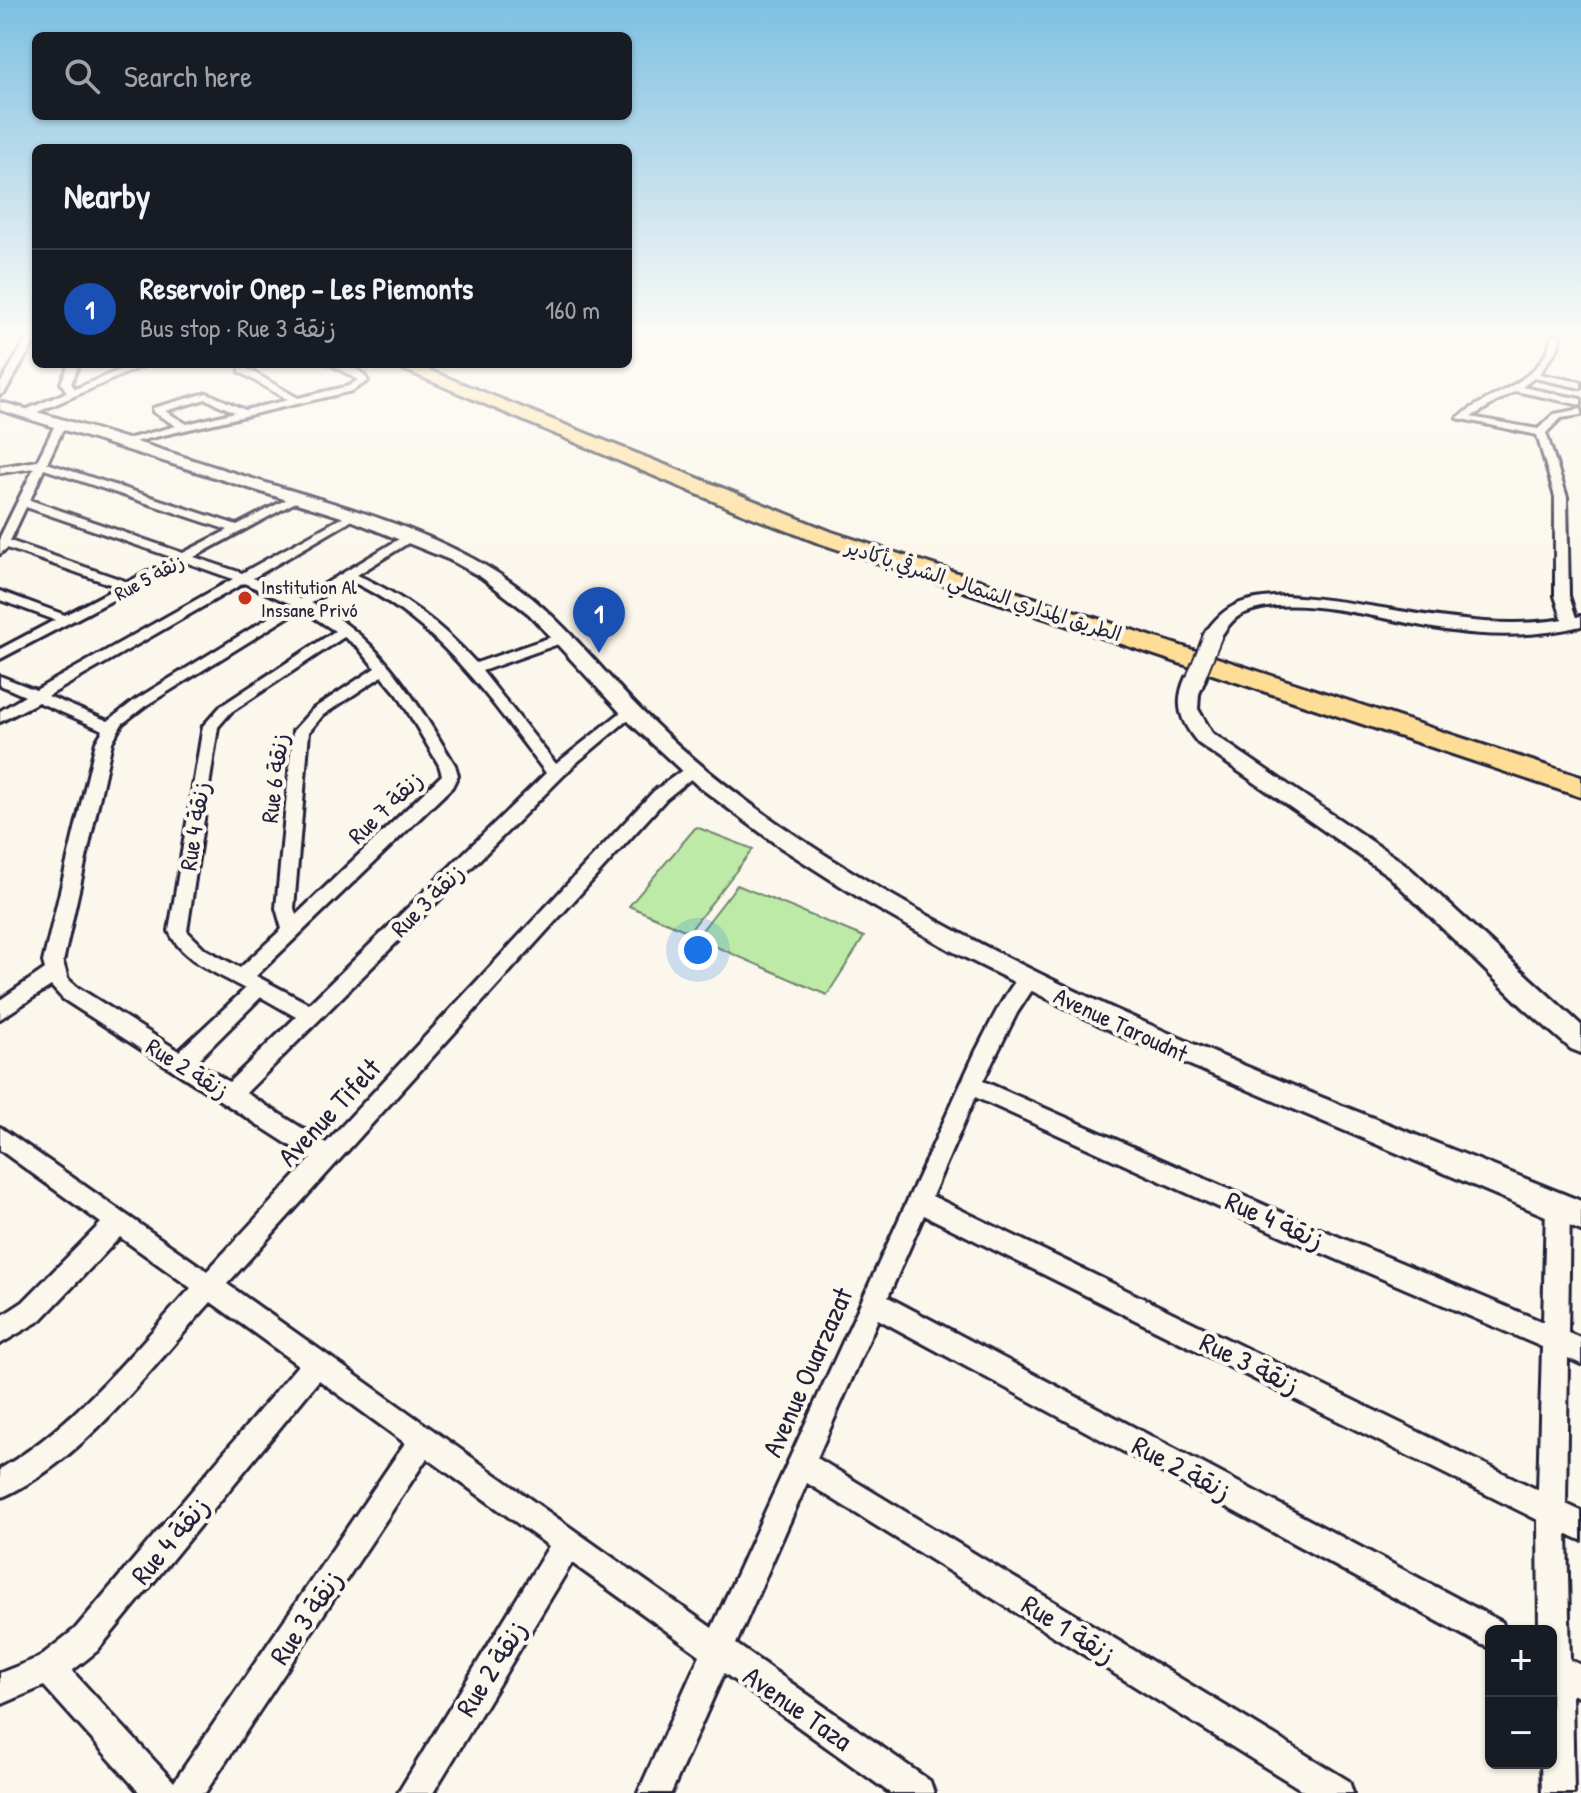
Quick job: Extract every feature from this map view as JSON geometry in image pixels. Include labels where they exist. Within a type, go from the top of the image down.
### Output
[{"type":"highway","name":"الطريق المداري الشمالي الشرقي بأكادير","points":[[531,419],[824,537],[1581,787]]},
{"type":"highway","name":"الطريق المداري الشمالي الشرقي بأكادير","points":[[564,419],[708,482],[810,522],[1581,773]]},
{"type":"street","name":"Avenue Taroudnt","points":[[46,419],[352,516],[409,537],[491,577],[515,594],[562,638],[630,712],[694,770],[835,872],[1028,981],[1173,1048],[1570,1211]]},
{"type":"street","points":[[171,419],[185,427]]},
{"type":"street","points":[[121,442],[220,419]]},
{"type":"street","points":[[1466,419],[1541,433]]},
{"type":"street","points":[[1541,433],[1554,419]]},
{"type":"street","points":[[61,423],[2,546],[130,587]]},
{"type":"street","points":[[1541,433],[1561,497],[1562,596],[1576,622],[1468,628],[1349,609],[1281,602],[1237,610],[1221,621],[1213,635],[1188,692],[1186,708],[1193,724],[1205,738],[1393,867],[1438,906],[1518,987],[1581,1041]]},
{"type":"street","points":[[0,470],[41,464],[238,529]]},
{"type":"street","name":"Rue 5 زنقة","points":[[0,655],[297,498]]},
{"type":"street","points":[[23,502],[243,578]]},
{"type":"street","points":[[0,717],[352,516]]},
{"type":"street","points":[[0,1011],[55,973],[55,949],[104,742],[111,728],[140,703],[409,537]]},
{"type":"street","points":[[347,575],[407,607],[438,632],[473,669],[555,774]]},
{"type":"street","name":"Rue 7 زنقة","points":[[181,1063],[292,932],[449,778],[447,765],[404,693],[363,644],[301,603],[243,578]]},
{"type":"street","points":[[0,595],[66,620]]},
{"type":"street","name":"Rue 4 زنقة","points":[[311,1015],[188,948],[178,931],[208,733],[226,709],[344,631]]},
{"type":"street","points":[[473,669],[562,638]]},
{"type":"street","name":"Rue 6 زنقة","points":[[292,932],[285,908],[301,731],[318,712],[384,668]]},
{"type":"street","points":[[0,680],[111,728]]},
{"type":"street","name":"Rue 3 زنقة","points":[[230,1095],[584,746],[630,712]]},
{"type":"street","name":"Avenue Tifelt","points":[[0,1484],[26,1471],[59,1447],[660,795],[694,770]]},
{"type":"street","name":"Rue 2 زنقة","points":[[55,973],[70,993],[328,1157]]},
{"type":"street","name":"Avenue Ouarzazat","points":[[654,1793],[970,1085],[994,1034],[1028,981]]},
{"type":"street","name":"Rue 4 زنقة","points":[[970,1085],[1288,1227],[1569,1345]]},
{"type":"street","name":"Avenue Taza","points":[[0,1137],[918,1793]]},
{"type":"street","name":"Rue 3 زنقة","points":[[919,1201],[1581,1526]]},
{"type":"street","points":[[1558,1793],[1562,1672],[1552,1512],[1569,1345],[1570,1211]]},
{"type":"street","points":[[0,1331],[32,1311],[119,1221]]},
{"type":"street","name":"Rue 2 زنقة","points":[[873,1303],[1485,1630]]},
{"type":"street","name":"Rue 4 زنقة","points":[[0,1689],[49,1669],[68,1656],[103,1622],[317,1362]]},
{"type":"street","name":"Rue 3 زنقة","points":[[186,1793],[424,1439]]},
{"type":"street","name":"Rue 1 زنقة","points":[[801,1464],[1337,1793]]},
{"type":"street","name":"Rue 2 زنقة","points":[[414,1793],[568,1542]]},
{"type":"street","points":[[49,1669],[162,1793]]},
{"type":"green space","points":[[696,827],[753,849],[689,932],[629,906]]},
{"type":"green space","points":[[737,885],[864,937],[827,995],[696,938]]},
{"type":"place","name":"Institution Al Inssane Privó","points":[[245,598]]},
{"type":"place","name":"Reservoir Onep - Les Piemonts","points":[[599,653]]}]
